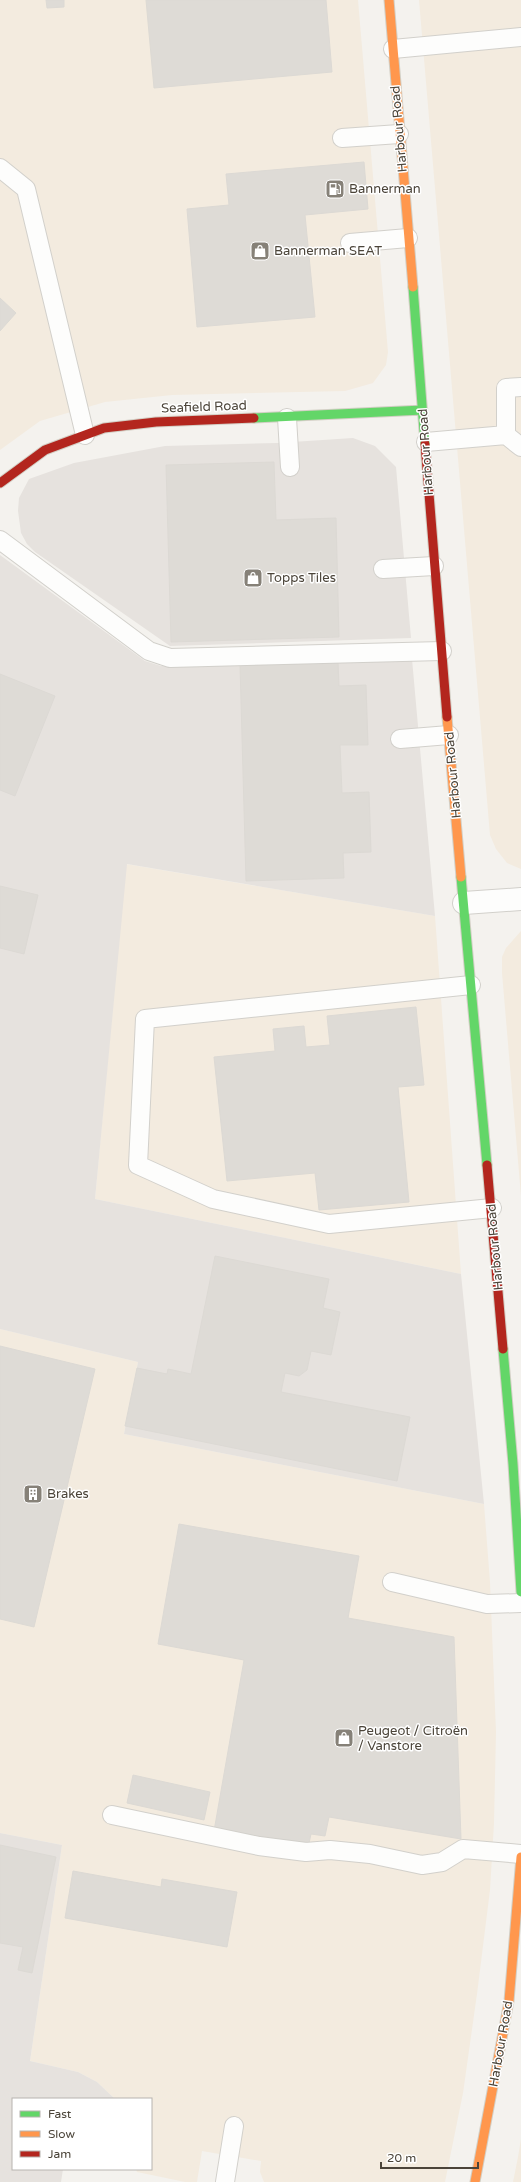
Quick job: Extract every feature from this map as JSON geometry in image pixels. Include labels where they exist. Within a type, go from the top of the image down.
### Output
[{"type":"street","name":"Harbour Road","points":[[389,0],[399,134],[426,442],[434,566],[471,985],[517,1464],[521,1592]]},
{"type":"street","name":"Seafield Road","points":[[0,483],[45,450],[104,428],[156,422],[288,418],[423,410]]},
{"type":"street","points":[[464,903],[521,899]]},
{"type":"street","name":"Harbour Road","points":[[479,2181],[515,2002],[521,1857]]},
{"type":"lane","points":[[393,49],[521,37]]},
{"type":"lane","points":[[342,138],[399,134]]},
{"type":"lane","points":[[0,168],[26,189],[85,435]]},
{"type":"lane","points":[[350,243],[408,238]]},
{"type":"lane","points":[[506,435],[506,388],[521,387]]},
{"type":"lane","points":[[288,418],[290,467]]},
{"type":"lane","points":[[426,442],[506,435],[521,447]]},
{"type":"lane","points":[[0,540],[149,651],[170,658],[442,651]]},
{"type":"lane","points":[[383,569],[434,566]]},
{"type":"lane","points":[[400,739],[449,735]]},
{"type":"lane","points":[[471,985],[145,1019],[138,1165],[213,1199],[329,1224],[492,1208]]},
{"type":"lane","points":[[392,1582],[487,1604],[521,1603]]},
{"type":"lane","points":[[112,1815],[259,1846],[306,1852],[330,1850],[370,1854],[422,1865],[442,1862],[463,1849],[521,1854]]},
{"type":"lane","points":[[225,2182],[234,2126]]},
{"type":"shaded area","points":[[0,0],[358,0],[388,352],[386,365],[373,383],[345,391],[172,395],[105,402],[40,421],[0,450]]},
{"type":"shaded area","points":[[419,0],[521,0],[521,869],[507,863],[496,849],[490,835]]},
{"type":"shaded area","points":[[353,438],[375,446],[396,467],[411,638],[170,646],[35,552],[27,544],[21,533],[18,511],[19,498],[29,479],[74,463],[165,446],[277,443]]},
{"type":"shaded area","points":[[0,555],[145,661],[161,666],[412,659],[435,916],[127,864],[95,1199],[461,1274],[484,1504],[124,1434],[138,1362],[0,1329]]},
{"type":"shaded area","points":[[126,864],[435,916],[461,1274],[95,1199]]},
{"type":"shaded area","points":[[521,931],[521,1196],[502,973],[502,957],[506,948]]},
{"type":"shaded area","points":[[0,1329],[138,1362],[124,1434],[484,1504],[490,1582],[496,1732],[494,1823],[490,1890],[477,1994],[463,2093],[445,2182],[264,2182],[260,2172],[261,2161],[202,2151],[197,2182],[185,2182],[137,2172],[136,2170],[152,2170],[152,2098],[114,2098],[97,2082],[78,2072],[30,2061],[62,1845],[0,1833]]},
{"type":"shaded area","points":[[0,1833],[62,1845],[30,2061],[78,2072],[97,2082],[114,2098],[12,2098],[12,2170],[63,2170],[61,2182],[0,2182]]},
{"type":"shaded area","points":[[521,2139],[521,2182],[513,2182],[518,2157]]},
{"type":"building","points":[[46,0],[64,0],[64,7],[47,8]]},
{"type":"building","points":[[146,0],[326,0],[332,72],[154,88]]},
{"type":"building","points":[[364,162],[368,209],[305,215],[315,317],[197,327],[187,209],[229,205],[226,174]]},
{"type":"building","points":[[0,298],[16,313],[0,331]]},
{"type":"building","name":"Topps Tiles","points":[[274,462],[276,520],[336,518],[339,637],[171,642],[166,465]]},
{"type":"building","points":[[338,662],[339,686],[366,685],[368,745],[340,745],[342,793],[369,792],[371,852],[343,853],[344,878],[246,881],[240,665]]},
{"type":"building","points":[[0,674],[55,696],[15,796],[0,790]]},
{"type":"building","points":[[0,886],[38,895],[24,954],[0,948]]},
{"type":"building","points":[[416,1007],[424,1085],[398,1087],[409,1202],[319,1210],[315,1173],[227,1181],[214,1057],[275,1051],[273,1029],[304,1026],[306,1047],[330,1045],[327,1016]]},
{"type":"building","points":[[215,1256],[329,1279],[323,1308],[340,1312],[331,1355],[311,1351],[307,1370],[299,1376],[285,1373],[281,1392],[410,1417],[397,1481],[125,1426],[137,1368],[167,1374],[168,1369],[191,1374]]},
{"type":"building","name":"Brakes","points":[[0,1346],[95,1369],[34,1627],[0,1619]]},
{"type":"building","name":"Peugeot / Citroën / Vanstore","points":[[179,1524],[359,1556],[348,1618],[454,1637],[461,1839],[329,1817],[325,1836],[311,1834],[308,1848],[214,1831],[244,1660],[158,1644]]},
{"type":"building","points":[[133,1775],[210,1792],[204,1820],[127,1803]]},
{"type":"building","points":[[0,1845],[56,1857],[32,1973],[18,1970],[23,1947],[0,1943]]},
{"type":"building","points":[[73,1871],[161,1887],[162,1879],[237,1892],[227,1947],[65,1918]]},
{"type":"traffic: fast","points":[[413,287],[425,444]]},
{"type":"traffic: fast","points":[[254,418],[423,410]]},
{"type":"traffic: fast","points":[[461,877],[487,1165]]},
{"type":"traffic: fast","points":[[503,1349],[513,1464],[521,1592]]},
{"type":"traffic: slow","points":[[389,0],[413,287]]},
{"type":"traffic: slow","points":[[447,717],[461,877]]},
{"type":"traffic: slow","points":[[475,2182],[509,2001],[521,1857]]},
{"type":"traffic: jam","points":[[0,483],[45,450],[104,428],[156,422],[254,418]]},
{"type":"traffic: jam","points":[[425,444],[447,717]]},
{"type":"traffic: jam","points":[[487,1165],[503,1349]]},
{"type":"place","name":"Bannerman","points":[[335,189]]},
{"type":"place","name":"Bannerman SEAT","points":[[260,251]]},
{"type":"place","name":"Topps Tiles","points":[[253,578]]},
{"type":"place","name":"Brakes","points":[[33,1494]]},
{"type":"place","name":"Peugeot / Citroën / Vanstore","points":[[344,1738]]}]
